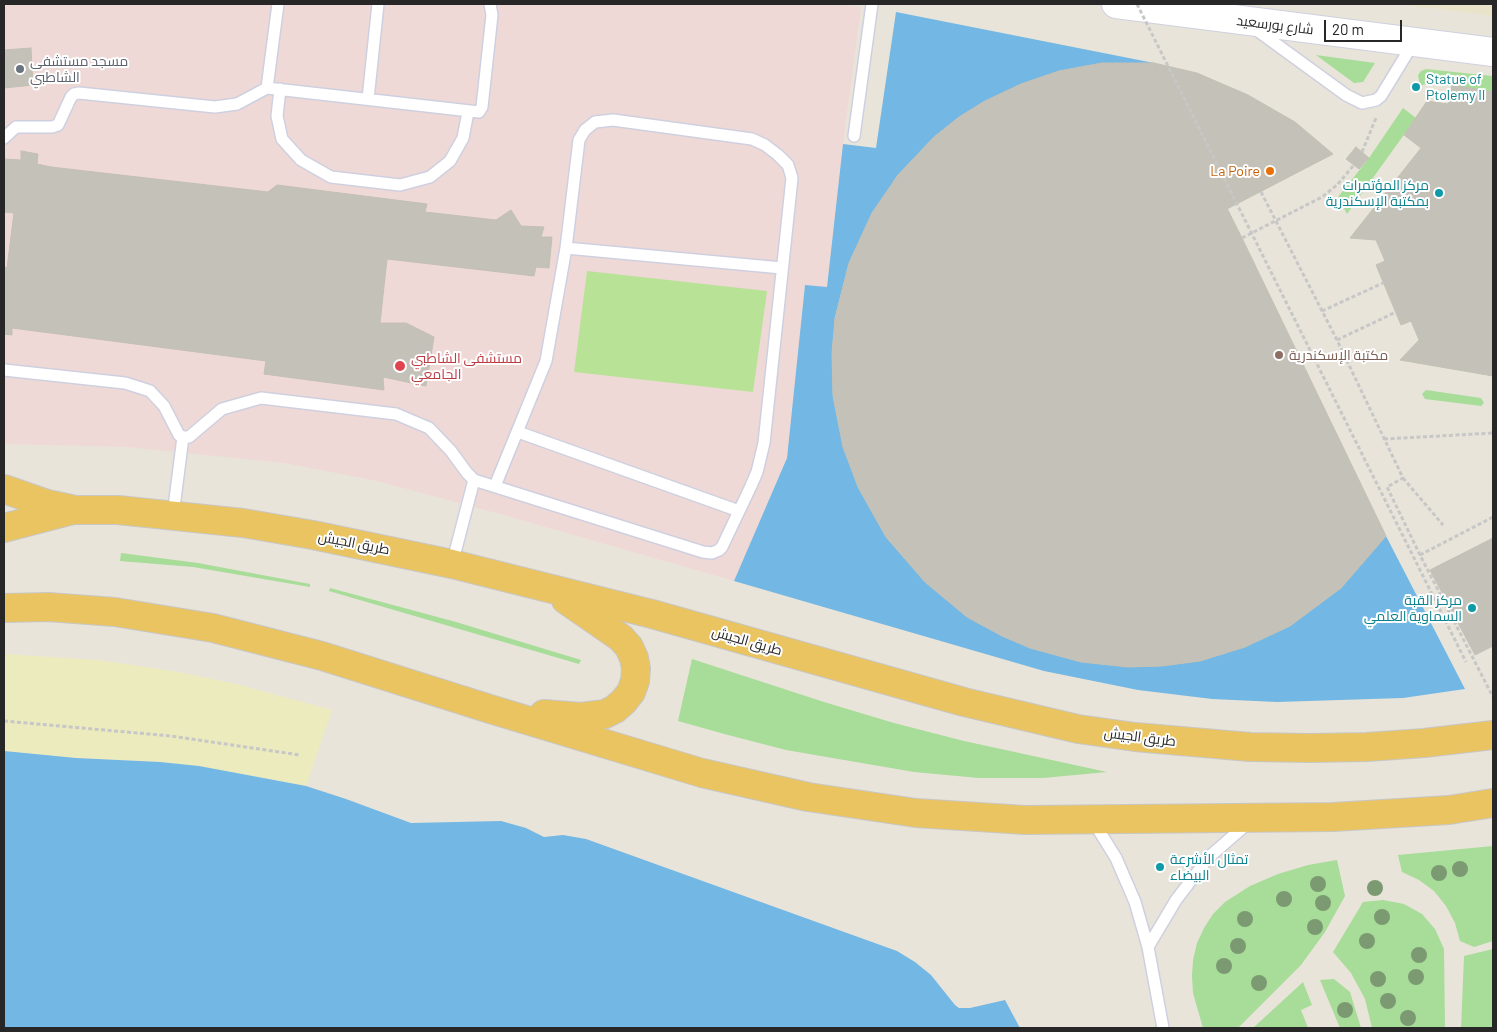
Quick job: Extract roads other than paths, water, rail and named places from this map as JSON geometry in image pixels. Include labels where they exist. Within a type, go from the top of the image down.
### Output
[{"type":"highway","points":[[4,489],[47,504],[72,510]]},
{"type":"highway","name":"طريق الجيش","points":[[4,528],[72,510],[118,510],[243,523],[313,535],[452,564],[734,636],[964,702],[1087,730],[1193,744],[1308,748],[1415,744],[1493,735]]},
{"type":"highway","points":[[490,709],[581,717],[593,716],[605,714],[615,709],[624,702],[631,692],[635,681],[636,669],[634,658],[622,638],[551,590]]},
{"type":"highway","points":[[4,608],[48,607],[115,612],[213,628],[322,656],[702,773],[808,797],[916,813],[1025,820],[1254,817],[1333,818],[1450,810],[1493,804]]},
{"type":"street","name":"شارع بورسعيد","points":[[1116,4],[1214,12],[1493,52]]},
{"type":"lane","points":[[266,88],[278,4]]},
{"type":"lane","points":[[368,99],[378,4]]},
{"type":"lane","points":[[4,138],[16,127],[52,128],[58,125],[71,97],[79,93],[215,107],[237,104],[266,88],[280,88],[480,112],[492,15],[490,4]]},
{"type":"lane","points":[[854,136],[872,4]]},
{"type":"lane","points":[[1214,12],[1355,101],[1362,103],[1369,103],[1381,96],[1414,42]]},
{"type":"lane","points":[[280,88],[277,116],[282,139],[301,160],[331,176],[400,185],[430,177],[450,161],[463,138],[468,112]]},
{"type":"lane","points":[[4,370],[125,383],[150,391],[164,406],[179,435],[183,437],[189,437],[222,409],[261,398],[396,414],[429,428],[451,451],[466,473],[474,480],[703,552],[712,553],[719,550],[739,511],[757,472],[763,450],[792,178],[788,165],[778,155],[765,145],[752,139],[613,120],[595,122],[584,130],[580,140],[566,248],[546,361],[495,486]]},
{"type":"lane","points":[[566,248],[782,268]]},
{"type":"lane","points":[[518,432],[739,511]]},
{"type":"lane","points":[[173,515],[183,437]]},
{"type":"lane","points":[[452,564],[474,480]]},
{"type":"lane","points":[[1148,947],[1176,900],[1209,857],[1254,817]]},
{"type":"lane","points":[[1092,820],[1120,867],[1135,902],[1148,947],[1163,1028]]},
{"type":"water","points":[[896,12],[1154,63],[1102,63],[1059,71],[1021,84],[985,101],[959,117],[934,137],[898,175],[872,213],[849,263],[835,318],[832,353],[833,396],[843,447],[858,487],[886,537],[925,582],[967,617],[1002,636],[1030,648],[1081,662],[1128,667],[1162,666],[1200,661],[1245,647],[1290,626],[1341,588],[1386,536],[1465,689],[1403,698],[1277,702],[1212,699],[1138,690],[1044,671],[734,581],[787,458],[805,285],[827,287],[843,144],[876,148]]},
{"type":"water","points":[[4,751],[199,766],[306,786],[411,823],[501,821],[526,828],[544,837],[563,835],[586,839],[897,951],[931,975],[959,1008],[970,1008],[1005,1000],[1020,1028],[4,1028]]},
{"type":"place","name":"مسجد مستشفى الشاطبي","points":[[20,69]]},
{"type":"place","name":"Statue of Ptolemy II","points":[[1416,87]]},
{"type":"place","name":"La Poire","points":[[1270,171]]},
{"type":"place","name":"مركز المؤتمرات بمكتبة الإسكندرية","points":[[1439,193]]},
{"type":"place","name":"مكتبة الإسكندرية","points":[[1279,355]]},
{"type":"place","name":"مستشفى الشاطبي الجامعي","points":[[400,366]]},
{"type":"place","name":"مركز القبة السماوية العلمي","points":[[1472,608]]},
{"type":"place","name":"تمثال الأشرعة البيضاء","points":[[1160,867]]}]
